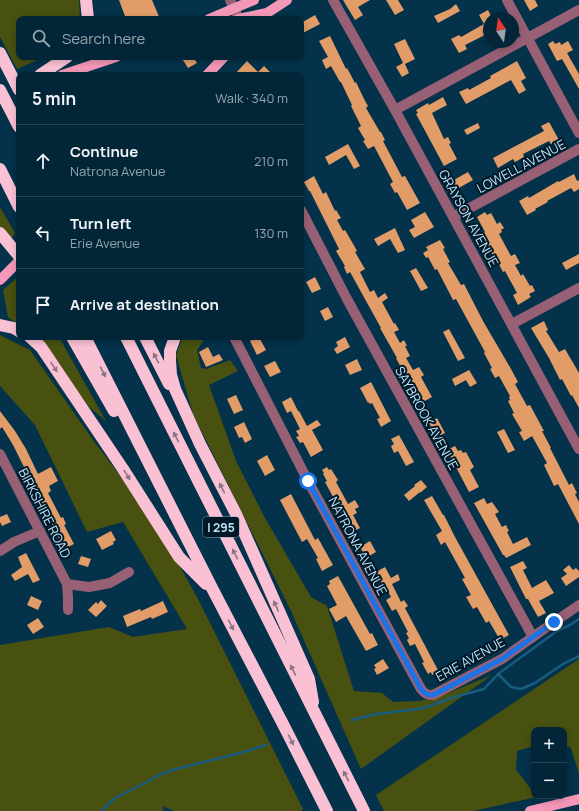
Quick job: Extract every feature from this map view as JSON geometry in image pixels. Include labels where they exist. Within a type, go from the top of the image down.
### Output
[{"type":"highway","points":[[86,0],[88,16]]},
{"type":"highway","points":[[0,53],[16,83]]},
{"type":"highway","points":[[44,72],[62,60]]},
{"type":"highway","points":[[0,90],[16,121]]},
{"type":"highway","points":[[0,169],[16,201]]},
{"type":"highway","points":[[0,179],[9,188]]},
{"type":"highway","points":[[0,233],[16,252]]},
{"type":"highway","points":[[0,325],[16,329]]},
{"type":"highway","points":[[33,340],[41,347],[123,469],[178,557],[213,590]]},
{"type":"highway","points":[[74,340],[193,550]]},
{"type":"highway","name":"I 295","points":[[87,340],[327,811]]},
{"type":"highway","name":"I 295","points":[[128,340],[364,811]]},
{"type":"highway","points":[[147,340],[194,429]]},
{"type":"highway","points":[[174,340],[170,350],[171,375],[175,389],[200,444],[236,514],[309,679],[316,717]]},
{"type":"main road","points":[[214,16],[232,4],[254,0]]},
{"type":"main road","points":[[264,16],[287,0]]},
{"type":"main road","points":[[71,72],[107,60]]},
{"type":"main road","points":[[210,72],[221,60]]},
{"type":"main road","points":[[0,95],[16,90]]},
{"type":"main road","points":[[0,280],[16,264]]},
{"type":"main road","points":[[530,811],[579,799]]},
{"type":"street","name":"GRAYSON AVENUE","points":[[333,0],[512,324],[575,430],[579,449]]},
{"type":"street","points":[[507,0],[579,133]]},
{"type":"street","points":[[232,4],[238,16]]},
{"type":"street","points":[[395,110],[579,10]]},
{"type":"street","name":"LOWELL AVENUE","points":[[454,217],[579,149]]},
{"type":"street","name":"SAYBROOK AVENUE","points":[[304,216],[347,299],[532,637]]},
{"type":"street","points":[[512,324],[579,288]]},
{"type":"street","name":"NATRONA AVENUE","points":[[236,340],[308,481],[421,689],[428,695],[433,695]]},
{"type":"street","name":"BIRKSHIRE ROAD","points":[[0,454],[67,584],[68,610]]},
{"type":"street","points":[[0,551],[14,542],[40,531]]},
{"type":"street","points":[[67,584],[89,587],[110,583],[129,572]]},
{"type":"street","name":"ERIE AVENUE","points":[[433,695],[502,659],[579,605]]},
{"type":"green space","points":[[0,0],[79,0],[80,16],[16,16],[16,60],[37,60],[17,69],[0,37]]},
{"type":"green space","points":[[0,207],[15,233],[11,240],[0,228]]},
{"type":"green space","points":[[16,279],[16,323],[8,317],[3,290]]},
{"type":"green space","points":[[0,335],[30,350],[93,440],[155,522],[198,599],[303,809],[301,811],[174,811],[163,806],[163,811],[0,811],[0,645],[109,627],[133,637],[187,629],[123,522],[87,532],[35,425],[0,386]]},
{"type":"green space","points":[[39,340],[61,340],[106,421],[89,407]]},
{"type":"green space","points":[[182,340],[204,340],[197,350],[201,368],[206,369],[230,360],[238,371],[209,385],[236,461],[265,518],[311,597],[327,606],[354,691],[382,693],[393,702],[420,701],[441,696],[492,675],[361,769],[291,611],[193,414],[176,355]]},
{"type":"green space","points":[[579,659],[579,774],[571,748],[567,746],[567,727],[531,727],[531,747],[517,751],[516,770],[531,789],[531,798],[473,811],[384,811],[376,795]]},
{"type":"building","points":[[119,0],[152,0],[159,16],[125,16]]},
{"type":"building","points":[[343,0],[370,0],[358,7],[363,15],[355,20]]},
{"type":"building","points":[[386,0],[398,0],[404,10],[395,15]]},
{"type":"building","points":[[524,0],[535,0],[538,6],[530,11]]},
{"type":"building","points":[[456,4],[460,11],[438,23],[434,16],[450,9]]},
{"type":"building","points":[[483,13],[483,22],[479,15]]},
{"type":"building","points":[[315,15],[320,24],[304,32],[304,21]]},
{"type":"building","points":[[483,25],[483,36],[465,45],[467,49],[459,53],[451,39],[459,35],[461,37]]},
{"type":"building","points":[[330,36],[346,69],[347,68],[355,83],[356,82],[368,106],[366,108],[381,132],[385,140],[383,141],[402,177],[405,176],[420,203],[407,210],[397,192],[395,193],[390,184],[393,182],[374,146],[368,149],[363,141],[365,140],[358,128],[361,126],[341,82],[331,66],[326,69],[322,60],[328,57],[319,41]]},
{"type":"building","points":[[405,39],[415,59],[405,64],[409,73],[402,77],[396,67],[403,63],[394,44]]},
{"type":"building","points":[[553,41],[555,44],[560,42],[561,45],[568,41],[573,50],[567,53],[579,74],[579,89],[562,59],[557,61],[548,44]]},
{"type":"building","points":[[183,60],[195,60],[197,63],[188,68]]},
{"type":"building","points":[[247,61],[258,72],[237,72]]},
{"type":"building","points":[[517,61],[526,78],[521,81],[526,90],[519,94],[511,80],[466,104],[459,92],[468,88],[469,90]]},
{"type":"building","points":[[264,66],[270,72],[258,72]]},
{"type":"building","points":[[443,97],[447,105],[432,113],[444,139],[448,137],[451,143],[449,144],[457,159],[444,166],[416,114],[418,113],[416,110]]},
{"type":"building","points":[[549,122],[559,140],[551,144],[549,141],[523,154],[524,157],[515,162],[513,159],[498,168],[493,158],[544,131],[541,126]]},
{"type":"building","points":[[478,123],[480,128],[467,135],[464,130]]},
{"type":"building","points":[[348,144],[360,166],[354,169],[346,155],[329,165],[325,157]]},
{"type":"building","points":[[468,172],[473,180],[457,189],[452,181]]},
{"type":"building","points":[[574,174],[577,181],[579,180],[579,189],[574,192],[571,188],[547,201],[548,202],[527,215],[519,201],[528,196],[529,198],[558,181],[559,182]]},
{"type":"building","points":[[314,176],[323,194],[326,192],[335,211],[336,210],[341,218],[337,220],[343,231],[345,230],[357,251],[355,252],[365,269],[360,272],[370,292],[374,290],[378,298],[385,293],[388,298],[382,302],[399,330],[394,332],[400,343],[404,340],[410,356],[406,358],[413,370],[419,367],[424,375],[421,377],[432,397],[421,403],[350,272],[347,274],[344,267],[345,266],[336,251],[339,249],[304,182]]},
{"type":"building","points":[[425,212],[434,227],[414,238],[409,230],[415,227],[411,220]]},
{"type":"building","points":[[485,212],[487,215],[491,213],[497,224],[500,222],[504,228],[499,234],[511,256],[515,254],[520,263],[515,265],[521,276],[523,274],[530,286],[532,285],[535,291],[529,294],[531,297],[518,305],[513,295],[517,293],[505,271],[503,272],[495,257],[494,258],[482,234],[485,232],[477,217]]},
{"type":"building","points":[[395,228],[405,250],[398,253],[390,239],[378,246],[374,239]]},
{"type":"building","points":[[440,240],[445,248],[443,249],[450,262],[448,263],[461,285],[464,284],[483,321],[518,382],[515,384],[527,406],[530,405],[544,431],[542,431],[569,485],[572,483],[577,493],[575,494],[579,502],[579,524],[558,484],[554,486],[544,465],[547,463],[532,436],[524,441],[519,432],[522,431],[512,414],[514,413],[508,401],[510,400],[510,396],[499,376],[495,378],[490,369],[492,368],[484,353],[485,352],[456,299],[453,300],[437,269],[435,270],[428,257],[426,258],[423,253],[428,250],[426,247]]},
{"type":"building","points":[[579,254],[579,263],[566,270],[562,263]]},
{"type":"building","points":[[416,268],[428,288],[421,291],[410,271]]},
{"type":"building","points":[[315,277],[321,289],[312,293],[306,282]]},
{"type":"building","points":[[328,307],[333,317],[325,321],[320,311]]},
{"type":"building","points":[[544,321],[548,330],[546,331],[559,352],[565,349],[579,373],[579,408],[562,379],[560,380],[531,328]]},
{"type":"building","points":[[449,329],[465,358],[458,361],[443,332]]},
{"type":"building","points":[[345,337],[350,347],[337,354],[334,349],[338,346],[336,342]]},
{"type":"building","points":[[261,340],[266,350],[257,355],[250,341]]},
{"type":"building","points":[[208,347],[213,357],[219,354],[223,360],[206,367],[199,352]]},
{"type":"building","points":[[357,359],[362,370],[350,375],[345,365]]},
{"type":"building","points":[[275,361],[281,372],[270,377],[264,366]]},
{"type":"building","points":[[469,370],[477,383],[470,387],[466,380],[455,386],[452,379]]},
{"type":"building","points":[[371,382],[391,421],[381,427],[377,419],[380,418],[372,403],[368,403],[360,388]]},
{"type":"building","points":[[236,395],[243,410],[234,414],[227,399]]},
{"type":"building","points":[[291,397],[307,426],[317,420],[321,425],[312,430],[323,450],[311,457],[303,442],[300,443],[296,437],[299,436],[296,431],[300,429],[291,411],[287,413],[282,402]]},
{"type":"building","points":[[0,411],[26,449],[38,474],[51,467],[58,481],[49,486],[51,491],[48,493],[61,518],[63,517],[66,524],[64,525],[74,544],[64,549],[39,497],[38,498],[33,489],[35,489],[13,445],[2,427],[0,429]]},
{"type":"building","points":[[437,418],[445,433],[437,437],[429,423]]},
{"type":"building","points":[[244,422],[252,439],[245,443],[242,437],[239,438],[234,427]]},
{"type":"building","points":[[504,429],[515,450],[508,453],[497,432]]},
{"type":"building","points":[[399,435],[414,462],[406,466],[398,451],[394,453],[391,446],[394,444],[391,439]]},
{"type":"building","points":[[455,446],[458,451],[461,450],[463,453],[466,452],[474,467],[470,470],[479,487],[469,492],[447,450]]},
{"type":"building","points":[[267,455],[275,470],[265,476],[257,461]]},
{"type":"building","points":[[327,467],[329,470],[331,469],[338,480],[336,482],[348,504],[355,500],[359,507],[355,509],[357,513],[353,515],[360,528],[352,532],[325,482],[327,481],[322,470]]},
{"type":"building","points":[[421,480],[427,487],[409,501],[404,495]]},
{"type":"building","points":[[291,494],[315,540],[318,538],[333,565],[322,571],[316,559],[318,558],[307,539],[302,542],[280,500]]},
{"type":"building","points":[[432,496],[444,515],[509,635],[500,640],[489,621],[486,623],[477,607],[473,609],[466,597],[471,595],[462,579],[465,578],[445,542],[441,545],[436,535],[442,531],[424,500]]},
{"type":"building","points":[[484,498],[487,504],[492,502],[499,512],[495,514],[502,527],[506,525],[509,531],[507,532],[513,544],[527,537],[531,545],[506,558],[503,555],[474,503]]},
{"type":"building","points":[[7,514],[11,522],[2,526],[0,517]]},
{"type":"building","points":[[111,531],[116,540],[113,542],[114,544],[102,550],[96,539]]},
{"type":"building","points":[[370,541],[376,552],[366,558],[360,547]]},
{"type":"building","points":[[26,553],[40,580],[33,583],[28,574],[15,581],[11,575],[22,567],[18,557]]},
{"type":"building","points":[[81,556],[91,559],[88,567],[78,564]]},
{"type":"building","points":[[523,561],[527,568],[523,570],[532,588],[546,580],[554,593],[539,601],[546,613],[538,617],[528,599],[526,599],[510,567]]},
{"type":"building","points":[[569,565],[573,570],[576,568],[579,571],[579,577],[566,586],[561,578],[567,574],[563,570]]},
{"type":"building","points":[[385,567],[391,578],[398,574],[400,580],[392,584],[401,602],[404,600],[408,606],[405,608],[439,672],[432,675],[431,672],[428,674],[415,644],[410,646],[407,640],[409,638],[406,633],[408,632],[396,609],[392,611],[386,600],[391,597],[376,572]]},
{"type":"building","points":[[338,576],[370,634],[372,633],[378,645],[366,651],[346,616],[336,622],[329,609],[337,605],[327,586],[330,584],[329,581]]},
{"type":"building","points":[[31,596],[42,601],[38,610],[27,605]]},
{"type":"building","points":[[101,600],[107,606],[96,617],[88,610],[96,602],[98,604]]},
{"type":"building","points":[[163,601],[168,612],[127,627],[123,616],[140,609],[141,611]]},
{"type":"building","points":[[38,618],[44,627],[33,634],[27,625]]},
{"type":"building","points":[[383,659],[389,668],[377,675],[374,665]]},
{"type":"waterway","points":[[352,720],[376,714],[427,707],[454,697],[484,689],[498,674],[557,631],[579,619]]},
{"type":"waterway","points":[[498,674],[511,687],[521,689],[535,683],[563,664],[579,656]]},
{"type":"waterway","points":[[101,811],[115,798],[159,775],[172,770],[266,745]]},
{"type":"route","points":[[308,481],[424,693],[433,695],[502,659],[546,626],[554,622]]}]
